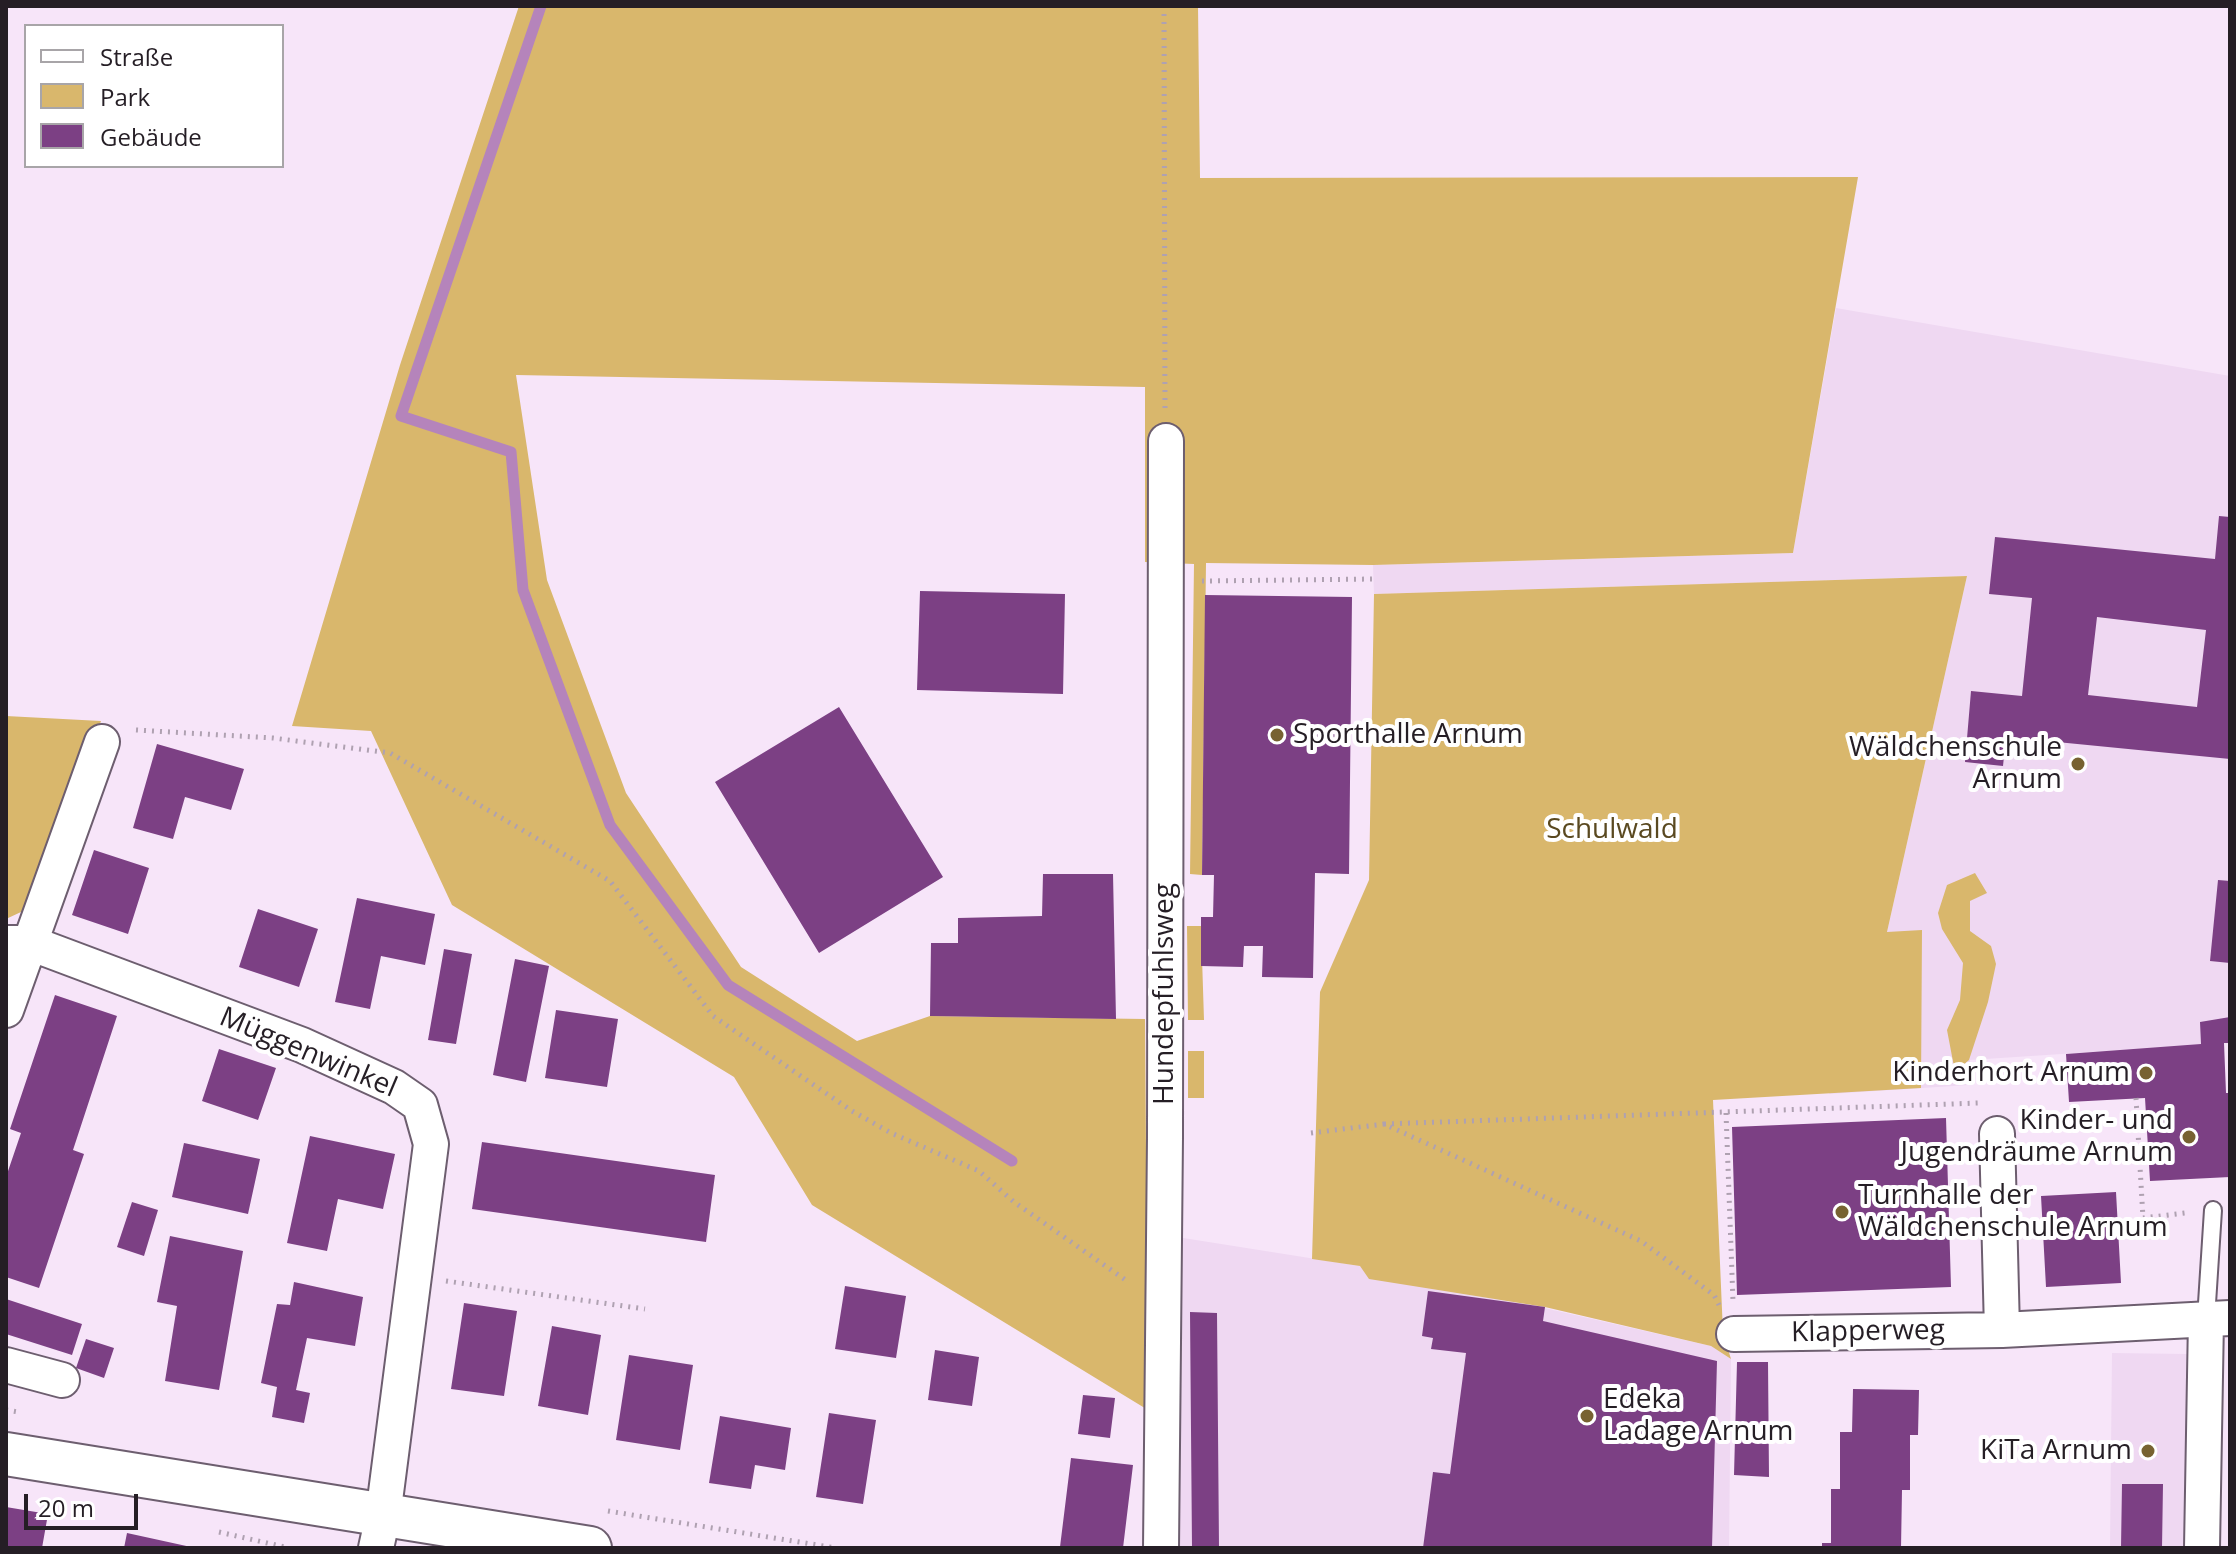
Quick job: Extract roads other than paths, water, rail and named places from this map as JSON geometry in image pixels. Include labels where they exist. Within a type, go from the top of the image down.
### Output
[{"type":"street","name":"Hundepfuhlsweg","points":[[1161,1548],[1166,441]]},
{"type":"street","points":[[6,1010],[18,943],[102,742]]},
{"type":"street","name":"Müggenwinkel","points":[[18,943],[302,1045],[394,1087],[420,1105],[431,1144],[379,1532]]},
{"type":"street","points":[[1997,1134],[2002,1330]]},
{"type":"street","points":[[2202,1548],[2218,1318]]},
{"type":"street","name":"Klapperweg","points":[[1734,1334],[2002,1330],[2218,1318]]},
{"type":"street","points":[[6,1365],[62,1380]]},
{"type":"street","points":[[6,1454],[379,1532],[590,1548]]},
{"type":"lane","points":[[2213,1210],[2218,1318]]},
{"type":"waterway","points":[[541,6],[401,416],[511,452],[523,590],[610,825],[728,985],[1012,1161]]},
{"type":"place","name":"Sporthalle Arnum","points":[[1277,735]]},
{"type":"place","name":"Wäldchenschule Arnum","points":[[2078,764]]},
{"type":"place","name":"Kinderhort Arnum","points":[[2146,1073]]},
{"type":"place","name":"Kinder- und Jugendräume Arnum","points":[[2189,1137]]},
{"type":"place","name":"Turnhalle der Wäldchenschule Arnum","points":[[1842,1212]]},
{"type":"place","name":"Edeka Ladage Arnum","points":[[1587,1416]]},
{"type":"place","name":"KiTa Arnum","points":[[2148,1451]]},
{"type":"park label","name":"Schulwald","points":[[1612,830]]}]
